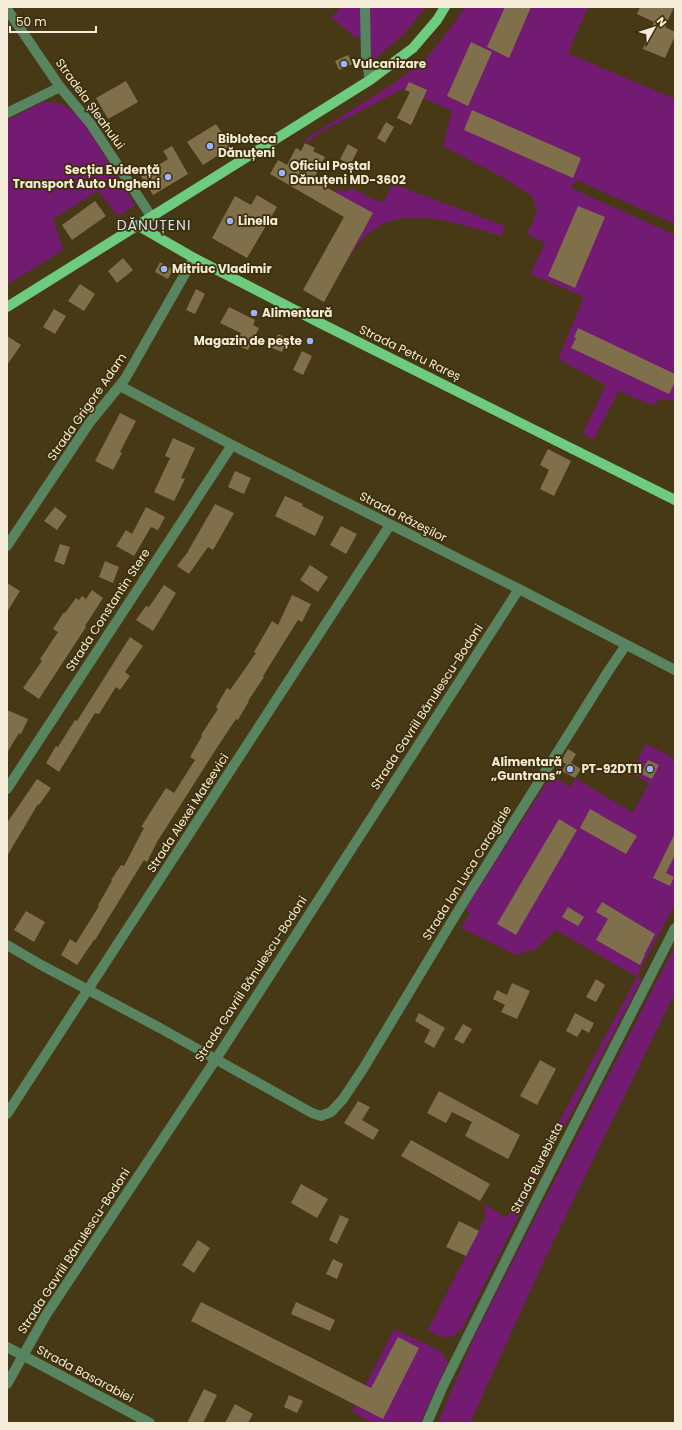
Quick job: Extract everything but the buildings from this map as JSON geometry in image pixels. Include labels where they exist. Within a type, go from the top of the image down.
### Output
[{"type":"main road","points":[[7,307],[370,80],[413,48],[437,20],[445,7]]},
{"type":"main road","name":"Strada Petru Rareș","points":[[137,225],[194,258],[320,323],[675,500]]},
{"type":"street","points":[[366,7],[366,58],[370,80]]},
{"type":"street","name":"Stradela Șleahului","points":[[7,9],[60,87],[90,124],[151,216]]},
{"type":"street","points":[[7,113],[60,87]]},
{"type":"street","name":"Strada Grigore Adam","points":[[7,546],[90,422],[120,386],[133,366],[194,258]]},
{"type":"street","name":"Strada Răzeşilor","points":[[120,386],[232,445],[675,670]]},
{"type":"street","name":"Strada Constantin Stere","points":[[7,789],[232,445]]},
{"type":"street","name":"Strada Alexei Mateevici","points":[[7,1114],[390,525]]},
{"type":"street","name":"Strada Gavriil Bănulescu-Bodoni","points":[[7,1384],[46,1315],[216,1059],[518,589]]},
{"type":"street","name":"Strada Ion Luca Caragiale","points":[[216,1059],[312,1114],[321,1116],[329,1114],[339,1104],[363,1069],[458,911],[626,645]]},
{"type":"street","name":"Strada Burebista","points":[[428,1423],[443,1386],[534,1203],[675,928]]},
{"type":"street","points":[[7,945],[216,1059]]},
{"type":"street","name":"Strada Basarabiei","points":[[7,1347],[150,1423]]},
{"type":"shaded area","points":[[338,7],[361,7],[363,30],[361,37],[356,38],[331,17],[339,10]]},
{"type":"shaded area","points":[[368,7],[426,7],[403,35],[372,61]]},
{"type":"shaded area","points":[[465,7],[588,7],[568,53],[675,99],[675,224],[576,180],[571,188],[675,235],[675,398],[673,401],[659,399],[654,406],[619,391],[593,440],[583,433],[605,387],[604,384],[558,359],[584,297],[530,274],[545,243],[527,234],[537,211],[532,196],[502,177],[443,146],[452,111],[403,89],[328,128],[305,143],[304,142],[310,136],[393,84],[426,59]]},
{"type":"shaded area","points":[[43,102],[60,103],[72,110],[81,118],[135,205],[118,216],[98,191],[53,219],[63,250],[7,285],[7,120]]},
{"type":"shaded area","points":[[393,184],[505,226],[501,236],[444,221],[415,218],[401,219],[387,222],[368,234],[360,242],[344,265],[373,214],[336,193],[338,189],[347,192],[351,188],[379,202],[384,201]]},
{"type":"shaded area","points":[[646,744],[675,759],[675,904],[637,976],[642,979],[562,1131],[555,1129],[637,977],[556,930],[534,950],[516,955],[461,928],[470,913],[465,909],[551,776],[571,787],[575,778],[633,813],[649,783],[633,774],[638,759]]},
{"type":"shaded area","points":[[675,946],[675,993],[549,1250],[470,1423],[438,1423],[475,1335]]},
{"type":"shaded area","points":[[547,1143],[552,1150],[462,1329],[453,1336],[449,1337],[442,1337],[428,1330],[485,1218],[484,1204],[507,1218]]},
{"type":"shaded area","points":[[394,1329],[440,1351],[448,1362],[420,1423],[373,1423],[352,1412]]},
{"type":"place","name":"Vulcanizare","points":[[344,64]]},
{"type":"place","name":"Bibloteca Dănuțeni","points":[[210,146]]},
{"type":"place","name":"Oficiul Poștal Dănuțeni MD-3602","points":[[282,173]]},
{"type":"place","name":"Secția Evidență Transport Auto Ungheni","points":[[168,177]]},
{"type":"place","name":"Linella","points":[[230,221]]},
{"type":"place","name":"Mitriuc Vladimir","points":[[164,269]]},
{"type":"place","name":"Alimentară","points":[[254,313]]},
{"type":"place","name":"Magazin de pește","points":[[310,341]]},
{"type":"place","name":"Alimentară „Guntrans”","points":[[570,769]]},
{"type":"place","name":"PT-92DT11","points":[[650,769]]},
{"type":"district","name":"DĂNUȚENI","points":[[154,225]]}]
